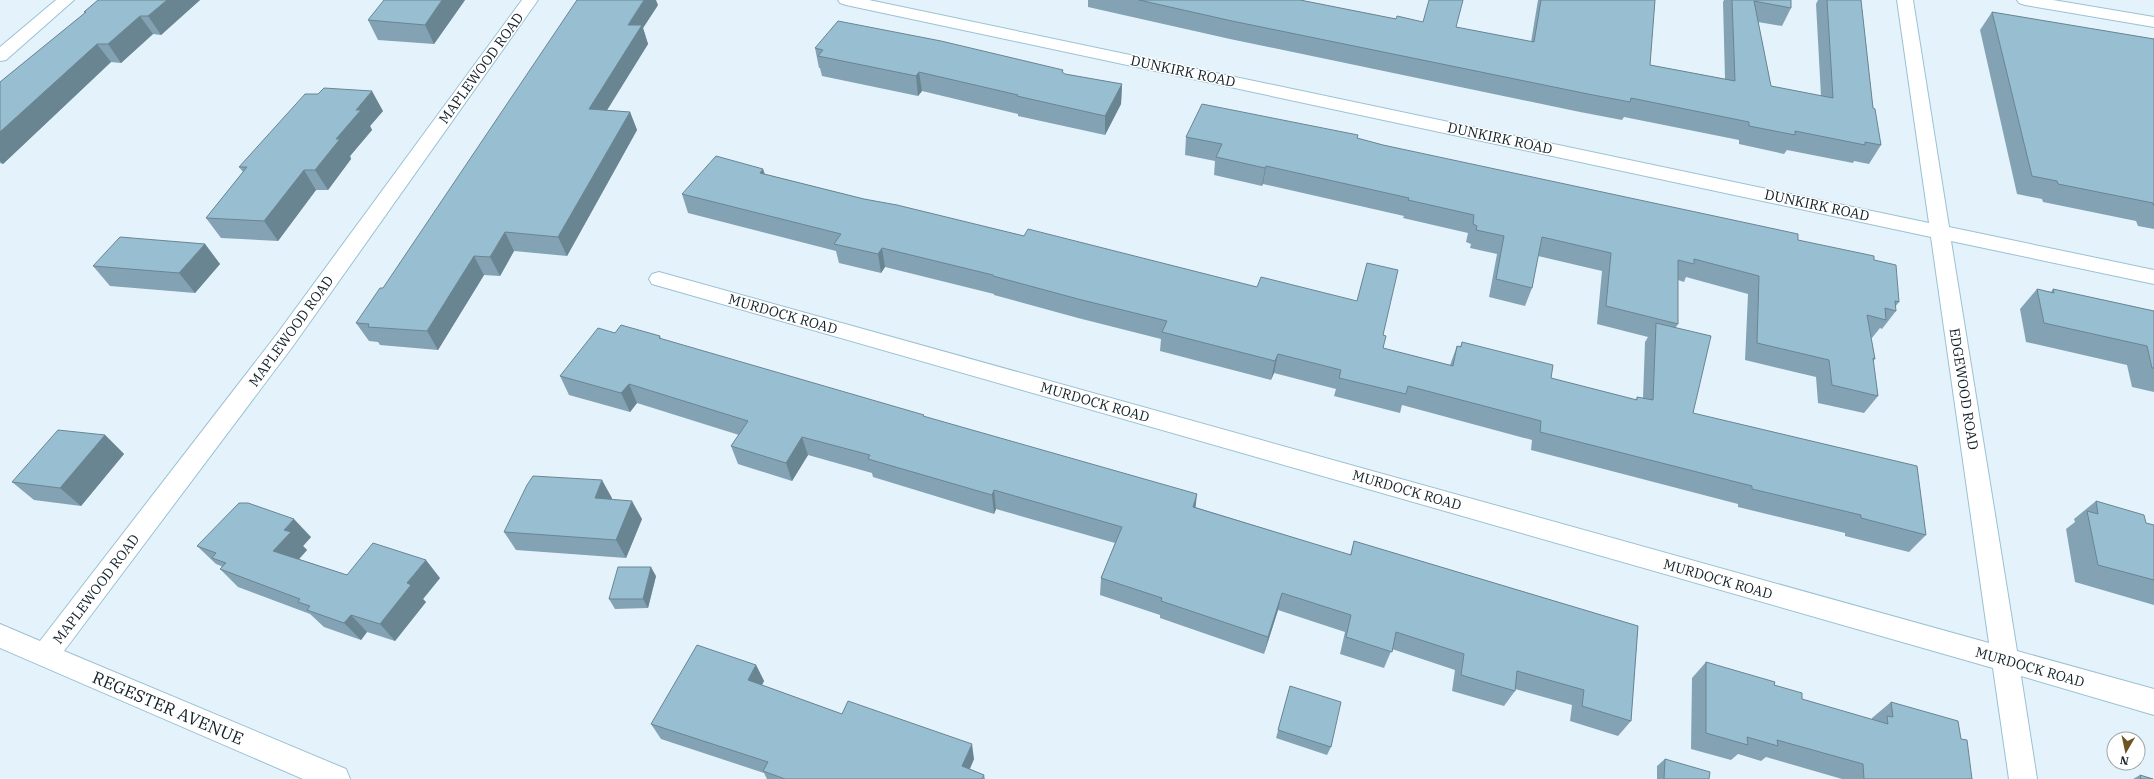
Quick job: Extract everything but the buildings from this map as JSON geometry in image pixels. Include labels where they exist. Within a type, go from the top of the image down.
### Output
[{"type":"street","points":[[0,56],[66,0]]},
{"type":"street","name":"MAPLEWOOD ROAD","points":[[45,656],[286,340],[530,0]]},
{"type":"street","name":"DUNKIRK ROAD","points":[[846,0],[2154,277]]},
{"type":"street","name":"EDGEWOOD ROAD","points":[[1905,0],[2023,779]]},
{"type":"street","points":[[2025,0],[2154,22]]},
{"type":"street","name":"MURDOCK ROAD","points":[[659,278],[2154,702]]},
{"type":"street","name":"REGESTER AVENUE","points":[[0,636],[336,779]]}]
